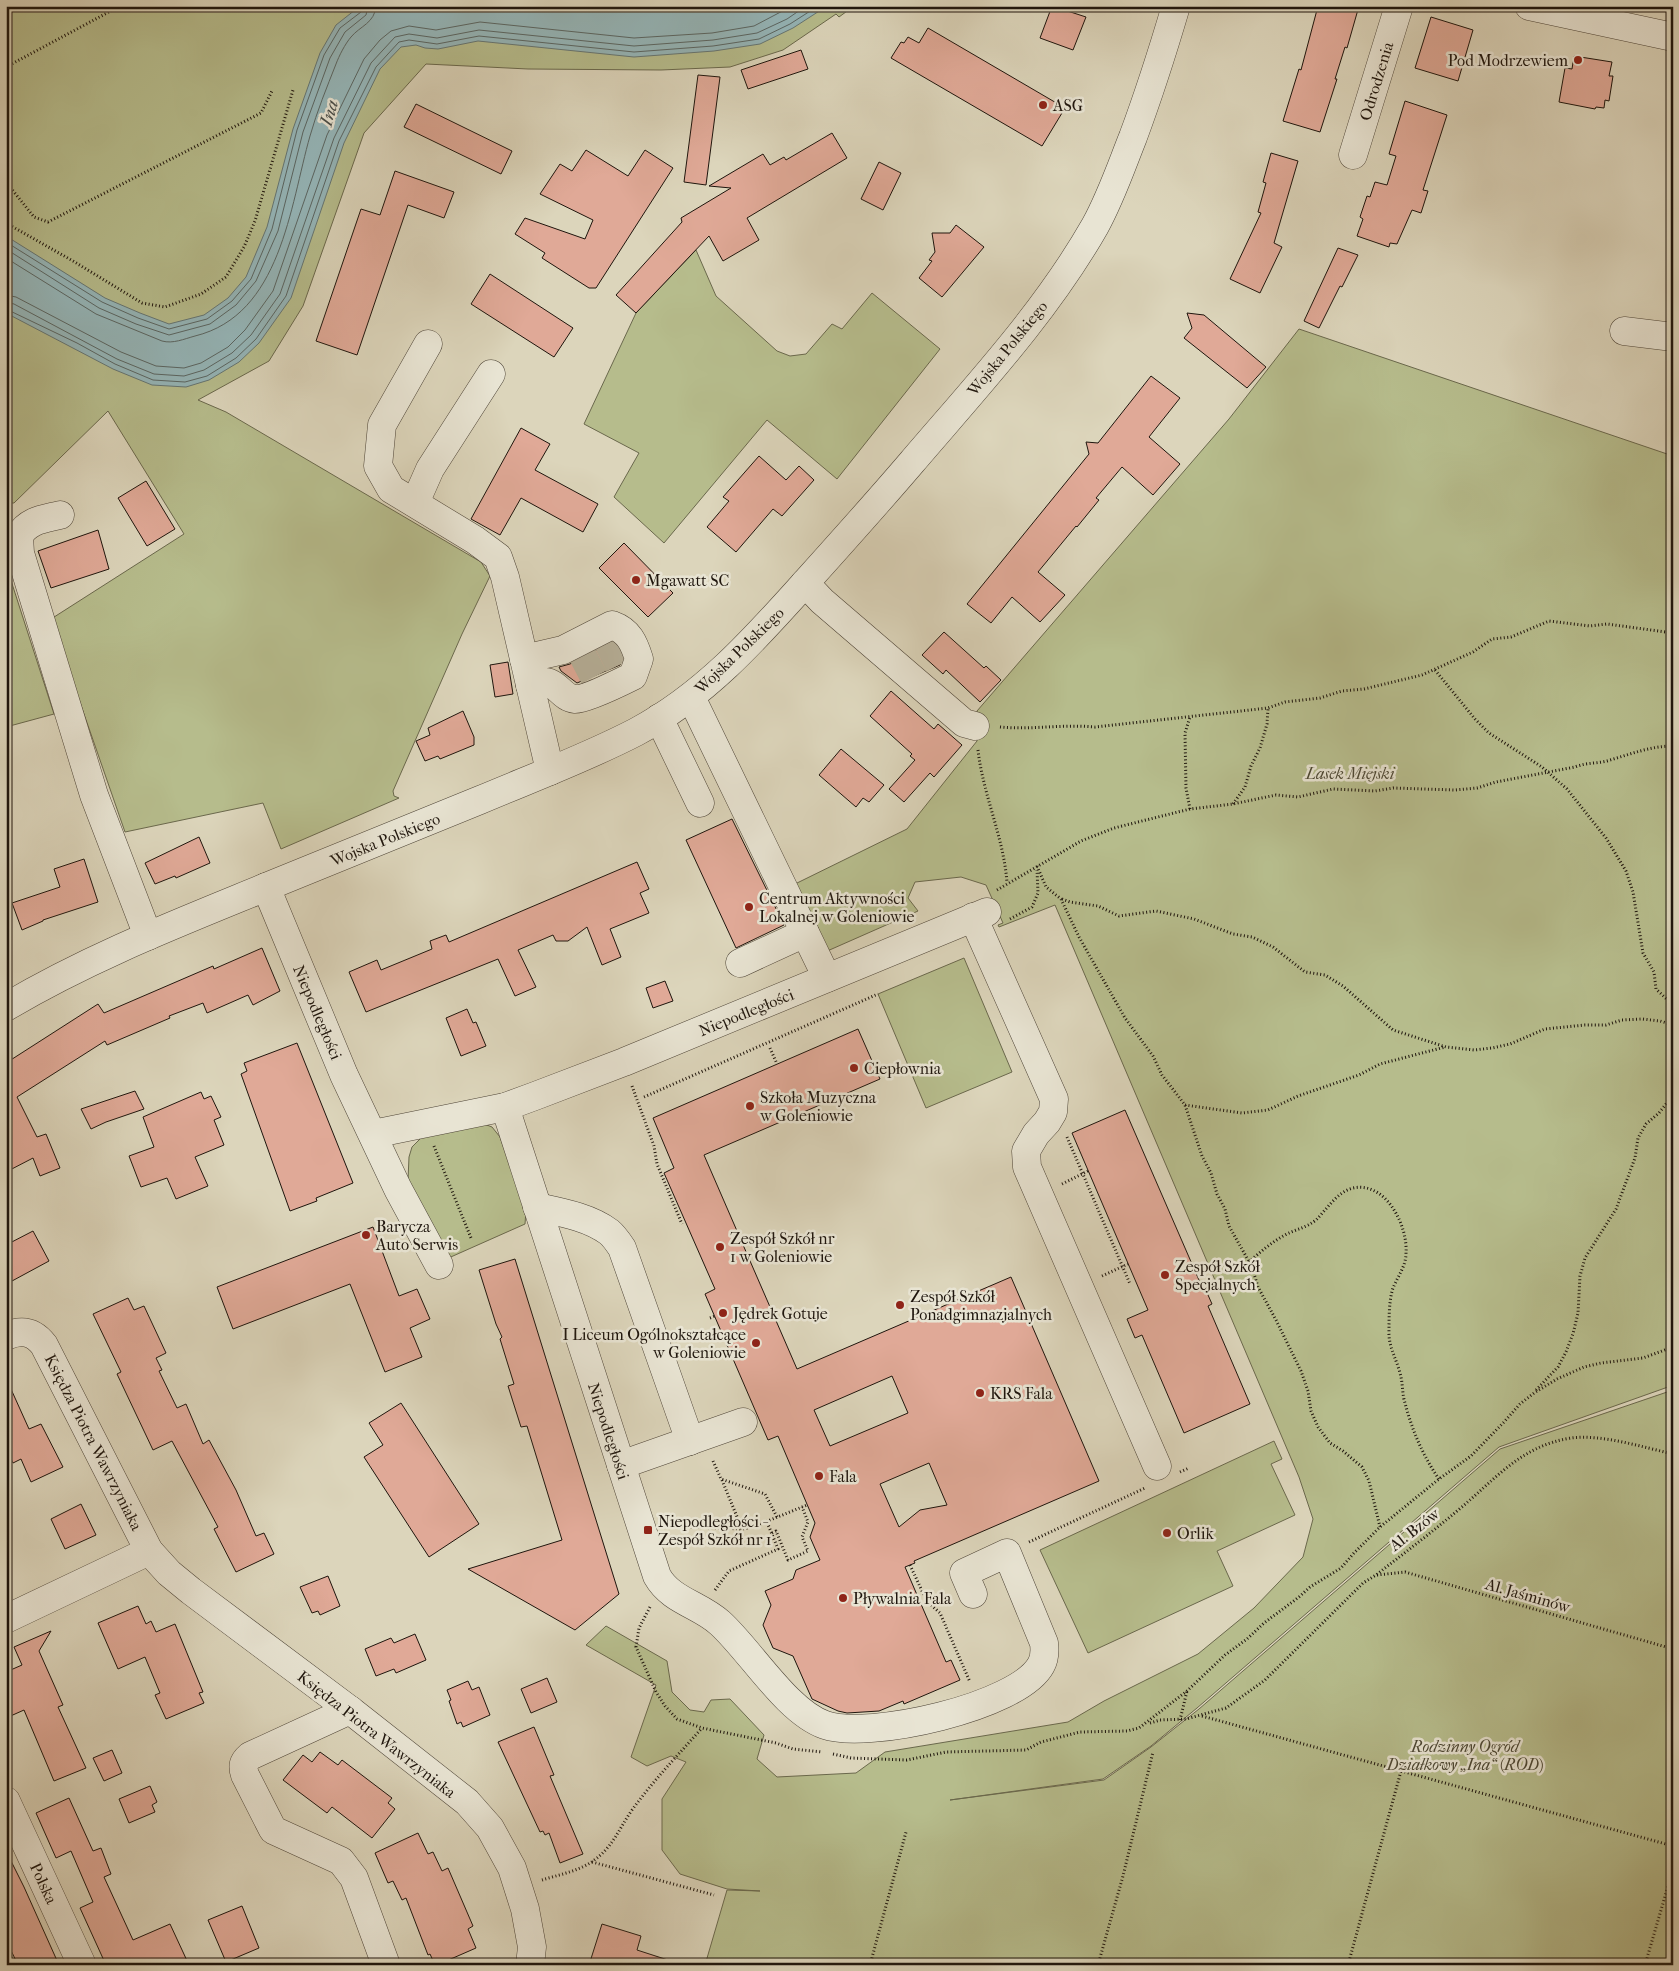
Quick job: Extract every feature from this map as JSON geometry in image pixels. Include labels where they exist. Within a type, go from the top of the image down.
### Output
[{"type":"street","name":"Wojska Polskiego","points":[[6,1007],[69,972],[148,936],[550,771],[618,740],[659,718],[691,697],[733,660],[882,498],[981,382],[1042,306],[1070,266],[1114,189],[1163,51],[1176,6]]},
{"type":"street","name":"Odrodzenia","points":[[1353,155],[1399,6]]},
{"type":"street","points":[[1529,6],[1673,37]]},
{"type":"street","points":[[1624,331],[1673,337]]},
{"type":"street","points":[[428,344],[382,426],[378,466],[391,489],[475,540],[498,557],[550,771]]},
{"type":"street","points":[[415,504],[430,469],[491,374]]},
{"type":"street","points":[[60,515],[28,525],[19,536],[20,553],[94,795],[148,936]]},
{"type":"street","points":[[805,583],[822,601],[964,722],[975,726]]},
{"type":"street","points":[[527,672],[581,670],[614,655],[581,670]]},
{"type":"street","points":[[527,672],[555,685],[564,695],[575,700],[581,670]]},
{"type":"street","points":[[691,697],[827,978]]},
{"type":"street","points":[[659,718],[700,803]]},
{"type":"street","name":"Niepodległości","points":[[266,887],[344,1075],[398,1188],[440,1265]]},
{"type":"street","points":[[980,914],[1054,1099],[1053,1112],[1026,1150],[1027,1167],[1160,1475]]},
{"type":"street","name":"Niepodległości","points":[[373,1134],[504,1107],[624,1062],[980,914]]},
{"type":"street","points":[[740,963],[805,933]]},
{"type":"street","name":"Niepodległości","points":[[504,1107],[657,1576],[663,1588]]},
{"type":"street","points":[[537,1207],[575,1216],[600,1226],[611,1233],[622,1248],[690,1441]]},
{"type":"street","name":"Księdza Piotra Wawrzyniaka","points":[[6,1336],[14,1333],[28,1333],[40,1340],[44,1345],[149,1551],[169,1573],[350,1710],[467,1802],[490,1828],[512,1868],[519,1888],[532,1946],[530,1965]]},
{"type":"street","points":[[621,1465],[743,1422]]},
{"type":"street","name":"Księdza Piotra Wawrzyniaka","points":[[6,1619],[149,1551]]},
{"type":"street","points":[[663,1588],[719,1622],[794,1705],[812,1719],[826,1726],[858,1729],[935,1718],[980,1706],[1005,1693],[1036,1672],[1045,1655],[1044,1643],[1007,1553],[964,1573],[973,1594]]},
{"type":"street","points":[[350,1710],[250,1756],[244,1761],[243,1766],[245,1775],[274,1830],[342,1861],[348,1868],[354,1878],[386,1965]]},
{"type":"street","name":"Polska","points":[[6,1801],[82,1965]]},
{"type":"path","points":[[6,67],[120,6]]},
{"type":"path","points":[[6,223],[142,303],[165,307],[201,294],[226,278],[244,248],[255,221],[293,90]]},
{"type":"path","points":[[6,182],[34,217],[48,222],[261,113],[272,91]]},
{"type":"path","points":[[1673,633],[1607,624],[1590,626],[1549,621],[1511,637],[1492,639],[1473,652],[1422,675],[1320,698],[1284,702],[1268,708],[1095,727],[1073,725],[1014,728],[975,726],[981,773],[1006,863],[1005,884],[1081,841],[1114,828],[1190,809],[1233,804],[1276,795],[1298,797],[1333,789],[1375,791],[1393,788],[1455,790],[1477,788],[1496,782],[1548,773],[1586,763],[1608,761],[1639,750],[1673,746]]},
{"type":"path","points":[[1435,670],[1462,704],[1489,733],[1532,759],[1567,789],[1606,838],[1626,872],[1633,892],[1643,953],[1654,972],[1656,989],[1673,1005]]},
{"type":"path","points":[[1233,804],[1245,787],[1251,766],[1260,748],[1267,724],[1268,708]]},
{"type":"path","points":[[1190,717],[1185,733],[1186,788],[1190,809]]},
{"type":"path","points":[[1037,866],[1046,887],[1061,899],[1070,902],[1098,906],[1119,916],[1156,911],[1194,919],[1233,934],[1252,937],[1273,947],[1305,972],[1325,975],[1343,986],[1392,1030],[1446,1047],[1474,1050],[1492,1048],[1510,1044],[1545,1029],[1606,1025],[1622,1020],[1642,1019],[1673,1025]]},
{"type":"path","points":[[980,914],[1000,923],[1032,907],[1038,892],[1037,866]]},
{"type":"path","points":[[1061,899],[1079,938],[1125,1018],[1153,1056],[1162,1075],[1185,1105],[1202,1156],[1225,1209],[1229,1226],[1249,1262],[1258,1288],[1301,1371],[1308,1391],[1311,1410],[1318,1427],[1330,1443],[1362,1467],[1369,1481],[1380,1527]]},
{"type":"path","points":[[644,1097],[878,994]]},
{"type":"path","points":[[1185,1105],[1242,1113],[1268,1110],[1298,1096],[1360,1075],[1380,1064],[1446,1047]]},
{"type":"path","points":[[770,1048],[777,1064]]},
{"type":"path","points":[[624,1062],[654,1146],[657,1164],[682,1224]]},
{"type":"path","points":[[1534,1393],[1558,1367],[1566,1352],[1578,1313],[1580,1276],[1585,1258],[1616,1209],[1635,1158],[1638,1138],[1646,1124],[1659,1113],[1673,1095]]},
{"type":"path","points":[[426,1124],[471,1238]]},
{"type":"path","points":[[1249,1262],[1268,1245],[1288,1233],[1302,1229],[1315,1220],[1341,1194],[1352,1188],[1365,1188],[1378,1192],[1388,1201],[1397,1216],[1406,1239],[1407,1252],[1406,1262],[1393,1290],[1389,1330],[1390,1345],[1400,1373],[1404,1402],[1421,1449],[1439,1479]]},
{"type":"path","points":[[1138,1728],[1186,1691],[1225,1655],[1247,1639],[1264,1623],[1299,1598],[1310,1586],[1341,1568],[1380,1527],[1439,1479],[1471,1456],[1520,1404],[1534,1393],[1557,1379],[1584,1367],[1601,1362],[1643,1358],[1673,1347]]},
{"type":"path","name":"Al. Bzów","points":[[663,1588],[648,1609],[639,1628],[636,1647],[645,1670],[665,1706],[677,1719],[702,1728],[776,1743],[792,1749],[851,1758],[907,1760],[946,1752],[1026,1750],[1041,1742],[1080,1732],[1127,1731],[1154,1721],[1180,1720],[1226,1708],[1264,1680],[1363,1583],[1376,1575],[1459,1510],[1495,1476],[1525,1453],[1551,1443],[1573,1438],[1601,1438],[1673,1454]]},
{"type":"path","points":[[713,1461],[742,1529]]},
{"type":"path","points":[[1007,1553],[1160,1475],[1189,1468]]},
{"type":"path","points":[[721,1479],[764,1494],[776,1518]]},
{"type":"path","points":[[665,1526],[742,1529],[767,1522],[807,1505]]},
{"type":"path","points":[[772,1533],[776,1531],[788,1560],[808,1551],[802,1537],[808,1522],[802,1507]]},
{"type":"path","points":[[712,1593],[729,1571],[778,1549],[767,1522]]},
{"type":"path","points":[[910,1565],[929,1603],[940,1613],[972,1687]]},
{"type":"path","name":"Al. Jaśminów","points":[[1376,1575],[1405,1572],[1673,1649]]},
{"type":"path","points":[[1180,1720],[1186,1691]]},
{"type":"path","points":[[1201,1716],[1673,1846]]},
{"type":"path","points":[[519,1888],[591,1862],[615,1840],[632,1811],[664,1770],[702,1728]]},
{"type":"path","points":[[1098,1965],[1123,1876],[1153,1752]]},
{"type":"path","points":[[1348,1965],[1401,1771]]},
{"type":"path","points":[[870,1965],[906,1832]]},
{"type":"path","points":[[591,1862],[714,1895]]},
{"type":"path","points":[[1646,1965],[1673,1870]]},
{"type":"green space","points":[[6,6],[854,6],[839,17],[836,14],[783,50],[730,67],[661,70],[528,69],[426,64],[364,133],[303,306],[269,361],[198,400],[226,412],[481,562],[490,576],[462,634],[393,791],[394,796],[399,798],[281,849],[263,803],[125,832],[51,619],[184,534],[108,411],[14,503],[6,503]]},
{"type":"green space","points":[[696,250],[716,296],[777,351],[790,356],[806,354],[832,324],[842,329],[872,293],[940,349],[837,479],[767,420],[664,543],[614,497],[639,453],[584,424],[636,313]]},
{"type":"green space","name":"Lasek Miejski","points":[[1299,329],[1673,456],[1673,1387],[1668,1387],[1499,1447],[1197,1708],[1151,1746],[1103,1779],[950,1800],[1104,1780],[1151,1747],[1199,1709],[1500,1449],[1673,1390],[1673,1965],[705,1965],[727,1890],[760,1891],[727,1889],[680,1874],[662,1850],[662,1799],[686,1762],[671,1756],[647,1766],[631,1757],[656,1685],[586,1645],[606,1626],[667,1661],[672,1692],[690,1710],[704,1712],[711,1700],[730,1699],[764,1735],[757,1759],[777,1777],[856,1773],[885,1752],[1068,1722],[1104,1701],[1198,1654],[1254,1608],[1303,1557],[1313,1519],[1299,1477],[1055,905],[999,927],[998,925],[1003,923],[986,885],[961,877],[915,882],[908,898],[918,911],[825,952],[795,884],[907,829],[977,741],[977,711],[1229,419]]},
{"type":"green space","points":[[6,565],[54,714],[6,727]]},
{"type":"green space","points":[[964,958],[1012,1072],[926,1108],[878,994]]},
{"type":"green space","points":[[479,1122],[492,1127],[500,1137],[526,1210],[525,1224],[444,1260],[408,1180],[409,1157],[412,1147],[428,1131]]},
{"type":"green space","name":"Orlik","points":[[1274,1441],[1282,1459],[1271,1464],[1295,1515],[1217,1551],[1233,1586],[1088,1653],[1040,1550]]},
{"type":"water","name":"Ina","points":[[360,6],[827,6],[793,28],[760,44],[714,51],[634,57],[478,41],[438,49],[416,45],[401,47],[380,69],[344,143],[291,298],[259,343],[239,362],[209,380],[186,387],[152,385],[113,369],[6,313],[6,236],[105,298],[169,324],[204,315],[228,298],[246,277],[267,227],[293,129],[320,53],[336,25]]},
{"type":"building","points":[[1052,6],[1086,17],[1073,50],[1040,38]]},
{"type":"building","points":[[1318,6],[1359,6],[1320,132],[1283,121],[1299,69],[1301,70]]},
{"type":"building","points":[[1431,17],[1473,30],[1458,81],[1415,68]]},
{"type":"building","points":[[928,28],[1065,108],[1042,146],[891,58],[901,42],[904,43],[908,37],[919,43]]},
{"type":"building","points":[[801,50],[808,69],[748,89],[741,70]]},
{"type":"building","points":[[1574,56],[1612,62],[1609,76],[1613,76],[1609,101],[1605,100],[1604,108],[1596,107],[1595,109],[1559,102],[1565,68],[1572,69]]},
{"type":"building","points":[[698,75],[720,77],[706,185],[684,182]]},
{"type":"building","points":[[1405,101],[1447,115],[1423,190],[1428,191],[1421,213],[1412,210],[1397,244],[1390,243],[1389,247],[1357,236],[1363,219],[1360,217],[1367,196],[1370,197],[1375,182],[1387,185],[1396,156],[1389,154]]},
{"type":"building","points":[[416,104],[512,151],[501,174],[404,127]]},
{"type":"building","points":[[832,133],[847,158],[747,218],[759,240],[723,261],[709,236],[636,313],[616,295],[682,222],[681,218],[731,188],[709,186],[763,154],[770,165],[784,157],[786,160]]},
{"type":"building","points":[[586,150],[628,176],[645,150],[673,168],[596,288],[589,288],[542,258],[545,253],[515,234],[525,218],[585,239],[593,220],[540,194],[560,164],[572,171]]},
{"type":"building","points":[[1271,153],[1298,161],[1274,243],[1282,247],[1260,293],[1230,279],[1261,213],[1258,212],[1266,183],[1263,182]]},
{"type":"building","points":[[879,162],[901,173],[883,210],[861,199]]},
{"type":"building","points":[[395,171],[454,192],[444,218],[408,205],[357,355],[316,341],[361,209],[380,215]]},
{"type":"building","points":[[956,225],[984,247],[942,297],[919,278],[932,261],[929,260],[935,252],[932,233],[950,233]]},
{"type":"building","points":[[1338,248],[1358,255],[1319,328],[1304,321]]},
{"type":"building","points":[[490,274],[573,328],[554,357],[471,304]]},
{"type":"building","points":[[1187,313],[1204,315],[1266,367],[1247,388],[1184,338],[1192,328]]},
{"type":"building","points":[[1151,376],[1180,398],[1149,437],[1180,464],[1153,495],[1122,467],[1096,498],[1099,500],[1038,572],[1065,595],[1040,622],[1012,597],[991,623],[967,604],[1089,454],[1086,442],[1098,443]]},
{"type":"building","points":[[521,428],[550,444],[535,470],[598,504],[583,532],[521,498],[500,535],[471,519]]},
{"type":"building","points":[[759,456],[786,480],[799,466],[814,480],[782,516],[773,509],[736,552],[707,527],[729,501],[723,497]]},
{"type":"building","points":[[146,481],[175,529],[147,546],[118,498]]},
{"type":"building","points":[[98,530],[109,569],[51,588],[38,551]]},
{"type":"building","name":"Mgawatt SC","points":[[624,543],[673,593],[648,617],[599,568]]},
{"type":"building","points":[[944,632],[984,668],[986,666],[1001,680],[980,702],[946,670],[943,674],[922,655]]},
{"type":"building","points":[[612,642],[617,647],[622,658],[620,665],[577,683],[561,671],[559,667],[570,664]]},
{"type":"building","points":[[508,662],[513,694],[495,697],[490,665]]},
{"type":"building","points":[[891,691],[934,729],[938,724],[962,745],[934,777],[930,773],[904,802],[889,789],[915,760],[910,756],[912,754],[870,716]]},
{"type":"building","points":[[463,711],[474,737],[474,745],[440,759],[438,756],[425,761],[416,741],[430,735],[428,728]]},
{"type":"building","points":[[841,749],[884,785],[869,802],[863,798],[856,807],[819,775]]},
{"type":"building","points":[[732,819],[784,925],[736,948],[686,840]]},
{"type":"building","points":[[199,837],[210,863],[176,878],[175,876],[155,884],[145,863]]},
{"type":"building","points":[[84,859],[98,902],[43,920],[22,930],[12,903],[60,887],[54,869]]},
{"type":"building","points":[[637,862],[649,889],[640,893],[649,913],[610,929],[621,957],[602,965],[587,927],[568,941],[556,941],[553,935],[518,950],[536,987],[515,996],[498,959],[366,1012],[349,972],[377,960],[381,970],[432,949],[430,941],[446,935],[449,942]]},
{"type":"building","points":[[262,948],[280,991],[253,1005],[248,995],[207,1013],[203,1003],[169,1016],[170,1018],[107,1045],[105,1041],[17,1097],[37,1137],[46,1134],[60,1168],[40,1176],[33,1158],[6,1172],[6,1063],[98,1004],[104,1013],[213,966],[214,969]]},
{"type":"building","points":[[665,981],[673,1001],[653,1008],[646,988]]},
{"type":"building","points":[[467,1009],[473,1023],[476,1022],[486,1046],[461,1056],[446,1018]]},
{"type":"building","points":[[858,1029],[880,1079],[704,1155],[797,1369],[1011,1277],[1099,1481],[914,1561],[915,1563],[905,1567],[946,1662],[951,1660],[960,1680],[904,1704],[903,1701],[879,1711],[847,1713],[812,1699],[793,1656],[773,1648],[763,1625],[771,1605],[765,1591],[793,1579],[796,1570],[820,1560],[810,1537],[815,1523],[778,1436],[768,1440],[705,1294],[715,1289],[664,1173],[674,1168],[653,1118]],"holes":[[[892,1376],[908,1413],[830,1446],[814,1410]],[[929,1463],[947,1505],[920,1510],[899,1527],[880,1484]]]},
{"type":"building","points":[[297,1043],[353,1183],[316,1198],[317,1201],[290,1211],[241,1074],[247,1071],[244,1063]]},
{"type":"building","points":[[135,1091],[144,1109],[91,1129],[81,1109]]},
{"type":"building","points":[[201,1092],[204,1099],[211,1096],[221,1117],[214,1120],[224,1145],[195,1157],[208,1186],[176,1199],[167,1178],[141,1187],[129,1156],[154,1147],[143,1117]]},
{"type":"building","name":"Zespół Szkół Specjalnych","points":[[1125,1110],[1202,1287],[1204,1286],[1212,1304],[1208,1306],[1250,1404],[1184,1433],[1142,1335],[1135,1338],[1127,1319],[1148,1310],[1072,1133]]},
{"type":"building","points":[[373,1227],[399,1296],[417,1289],[430,1319],[410,1328],[422,1357],[385,1372],[350,1284],[233,1329],[217,1287]]},
{"type":"building","points":[[33,1231],[49,1261],[12,1281],[6,1270],[6,1245]]},
{"type":"building","points":[[515,1259],[619,1594],[575,1630],[468,1569],[562,1540],[527,1426],[521,1427],[508,1386],[514,1384],[500,1339],[502,1337],[479,1270]]},
{"type":"building","points":[[128,1298],[134,1310],[144,1306],[166,1353],[156,1358],[162,1370],[159,1371],[177,1408],[186,1404],[203,1444],[209,1440],[236,1490],[256,1536],[264,1533],[274,1554],[236,1572],[214,1529],[218,1527],[172,1441],[153,1450],[117,1374],[121,1372],[93,1314]]},
{"type":"building","points":[[6,1378],[29,1429],[41,1424],[63,1467],[31,1482],[21,1459],[13,1463],[6,1449]]},
{"type":"building","points":[[401,1403],[479,1524],[429,1557],[364,1457],[383,1445],[369,1423]]},
{"type":"building","points":[[81,1504],[96,1535],[65,1549],[51,1519]]},
{"type":"building","points":[[328,1576],[340,1606],[320,1615],[318,1611],[312,1613],[300,1587]]},
{"type":"building","points":[[138,1606],[146,1624],[151,1621],[156,1632],[175,1624],[203,1692],[199,1693],[204,1703],[166,1719],[155,1695],[160,1693],[145,1657],[118,1669],[98,1623]]},
{"type":"building","points":[[51,1631],[39,1651],[63,1705],[58,1707],[86,1768],[54,1781],[24,1710],[6,1718],[6,1672],[22,1665],[14,1647]]},
{"type":"building","points":[[415,1634],[426,1660],[396,1673],[394,1669],[376,1676],[365,1649],[391,1638],[394,1643]]},
{"type":"building","points":[[547,1678],[557,1702],[531,1713],[521,1689]]},
{"type":"building","points":[[468,1681],[472,1690],[479,1687],[490,1715],[463,1727],[461,1722],[457,1724],[447,1690]]},
{"type":"building","points":[[534,1727],[554,1775],[550,1776],[583,1854],[560,1863],[549,1833],[545,1835],[543,1831],[540,1832],[498,1742]]},
{"type":"building","points":[[112,1750],[122,1773],[104,1781],[93,1758]]},
{"type":"building","points":[[320,1752],[338,1765],[342,1760],[392,1798],[388,1803],[395,1809],[372,1838],[332,1807],[327,1813],[283,1780],[303,1755],[312,1762]]},
{"type":"building","points":[[150,1786],[157,1802],[152,1805],[155,1812],[129,1823],[119,1799]]},
{"type":"building","points":[[69,1798],[93,1851],[101,1848],[111,1874],[104,1877],[133,1940],[170,1924],[189,1965],[106,1965],[80,1908],[93,1902],[71,1851],[56,1858],[36,1813]]},
{"type":"building","points":[[418,1833],[428,1854],[433,1852],[442,1871],[448,1868],[473,1926],[468,1929],[476,1948],[437,1965],[435,1965],[430,1954],[428,1955],[406,1898],[402,1900],[393,1881],[388,1883],[375,1853]]},
{"type":"building","points":[[6,1851],[59,1965],[18,1965],[6,1940]]},
{"type":"building","points":[[242,1906],[259,1948],[226,1962],[208,1920]]},
{"type":"building","points":[[602,1924],[641,1936],[637,1950],[671,1961],[671,1965],[589,1965]]},
{"type":"tunnel","points":[[608,643],[619,665]]},
{"type":"tunnel","points":[[583,656],[594,677]]},
{"type":"place","name":"Pod Modrzewiem","points":[[1578,60]]},
{"type":"place","name":"ASG","points":[[1043,105]]},
{"type":"place","name":"Mgawatt SC","points":[[636,580]]},
{"type":"place","name":"Centrum Aktywności Lokalnej w Goleniowie","points":[[749,907]]},
{"type":"place","name":"Ciepłownia","points":[[854,1068]]},
{"type":"place","name":"Szkoła Muzyczna w Goleniowie","points":[[750,1106]]},
{"type":"place","name":"Barycza Auto Serwis","points":[[366,1235]]},
{"type":"place","name":"Zespół Szkół nr 1 w Goleniowie","points":[[720,1247]]},
{"type":"place","name":"Zespół Szkół Specjalnych","points":[[1165,1275]]},
{"type":"place","name":"Zespół Szkół Ponadgimnazjalnych","points":[[900,1305]]},
{"type":"place","name":"Jędrek Gotuje","points":[[723,1313]]},
{"type":"place","name":"I Liceum Ogólnokształcące w Goleniowie","points":[[756,1343]]},
{"type":"place","name":"KRS Fala","points":[[980,1393]]},
{"type":"place","name":"Fala","points":[[819,1476]]},
{"type":"place","name":"Niepodległości - Zespół Szkół nr 1","points":[[648,1530]]},
{"type":"place","name":"Orlik","points":[[1167,1533]]},
{"type":"place","name":"Pływalnia Fala","points":[[843,1598]]},
{"type":"park label","name":"Rodzinny Ogród Działkowy „Ina“ (ROD)","points":[[1465,1755]]}]
